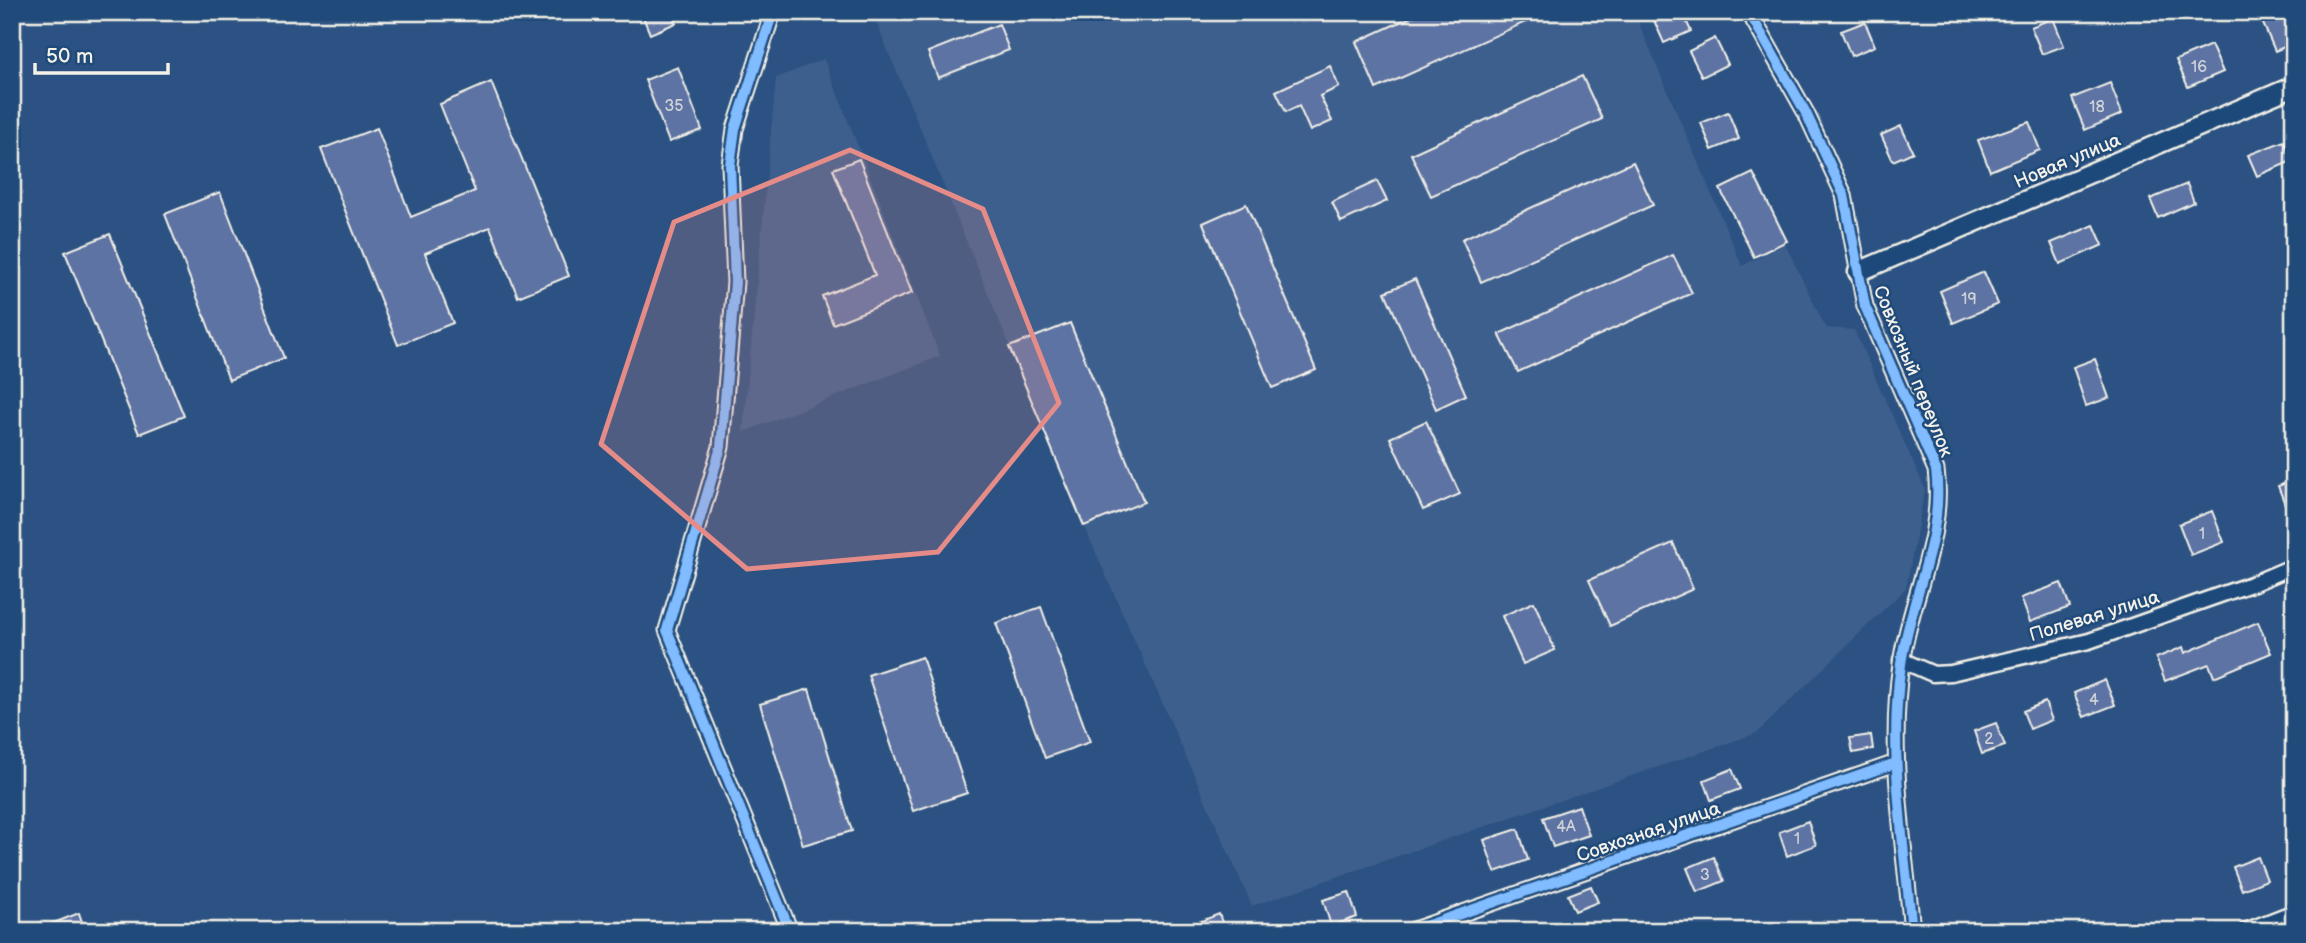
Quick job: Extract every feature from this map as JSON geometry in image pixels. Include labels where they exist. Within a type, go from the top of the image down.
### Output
[{"type":"street","points":[[773,12],[734,129],[730,165],[734,282],[720,447],[667,629],[790,931]]},
{"type":"street","name":"Совхозный переулок","points":[[1749,12],[1806,113],[1844,195],[1865,306],[1936,470],[1939,492],[1936,525],[1901,660],[1896,701],[1896,763],[1912,931]]},
{"type":"street","name":"Новая улица","points":[[1858,272],[2294,86]]},
{"type":"street","name":"Полевая улица","points":[[1901,660],[1934,674],[1951,673],[2089,641],[2254,583],[2294,566]]},
{"type":"street","name":"Совхозная улица","points":[[1411,931],[1896,763]]},
{"type":"street","points":[[2245,931],[2294,912]]},
{"type":"highlighted area","points":[[850,150],[983,209],[1059,403],[938,552],[747,569],[601,444],[674,222]]},
{"type":"shaded area","points":[[872,12],[1634,12],[1742,266],[1785,244],[1826,328],[1854,330],[1925,489],[1906,588],[1757,733],[1252,906],[1084,526]]},
{"type":"shaded area","points":[[824,59],[940,356],[743,432],[776,78]]},
{"type":"building","points":[[641,12],[671,12],[676,23],[650,34]]},
{"type":"building","points":[[1422,12],[1548,12],[1376,89],[1356,42]]},
{"type":"building","points":[[1661,12],[1682,12],[1691,31],[1664,43],[1652,16]]},
{"type":"building","points":[[2278,12],[2294,12],[2294,43],[2275,51],[2261,19]]},
{"type":"building","points":[[2053,18],[2064,46],[2042,54],[2031,27]]},
{"type":"building","points":[[1865,22],[1875,46],[1851,56],[1841,31]]},
{"type":"building","points":[[999,24],[1009,50],[938,78],[928,52]]},
{"type":"building","points":[[1715,38],[1728,64],[1702,77],[1689,51]]},
{"type":"building","points":[[2211,45],[2223,72],[2188,87],[2176,60]]},
{"type":"building","points":[[1330,66],[1339,87],[1320,96],[1332,121],[1310,131],[1299,106],[1286,112],[1276,91]]},
{"type":"building","points":[[678,67],[702,130],[669,142],[645,80]]},
{"type":"building","points":[[1582,76],[1602,119],[1431,196],[1411,154]]},
{"type":"building","points":[[491,82],[569,276],[518,297],[490,227],[425,253],[453,323],[398,345],[321,149],[377,128],[411,217],[475,191],[440,104]]},
{"type":"building","points":[[2110,83],[2122,114],[2085,130],[2072,98]]},
{"type":"building","points":[[1728,112],[1739,139],[1712,150],[1701,123]]},
{"type":"building","points":[[2029,122],[2040,150],[1990,171],[1978,140]]},
{"type":"building","points":[[1901,126],[1913,152],[1893,161],[1881,135]]},
{"type":"building","points":[[2284,141],[2292,161],[2257,176],[2248,155]]},
{"type":"building","points":[[859,159],[912,293],[833,324],[822,296],[875,275],[833,169]]},
{"type":"building","points":[[1633,162],[1653,205],[1481,282],[1462,239]]},
{"type":"building","points":[[1753,173],[1787,241],[1754,257],[1720,189]]},
{"type":"building","points":[[1377,181],[1387,201],[1341,222],[1332,202]]},
{"type":"building","points":[[2187,184],[2194,202],[2158,218],[2150,199]]},
{"type":"building","points":[[220,192],[284,358],[229,380],[165,214]]},
{"type":"building","points":[[1246,204],[1316,370],[1272,388],[1203,223]]},
{"type":"building","points":[[2094,225],[2103,245],[2060,264],[2051,243]]},
{"type":"building","points":[[110,234],[184,416],[139,434],[65,252]]},
{"type":"building","points":[[1673,255],[1692,293],[1518,372],[1499,334]]},
{"type":"building","points":[[1984,272],[1998,304],[1953,323],[1940,291]]},
{"type":"building","points":[[1415,279],[1466,395],[1436,409],[1385,292]]},
{"type":"building","points":[[1070,323],[1144,502],[1084,526],[1009,347]]},
{"type":"building","points":[[2095,359],[2109,398],[2086,406],[2073,367]]},
{"type":"building","points":[[1426,421],[1460,494],[1423,510],[1390,438]]},
{"type":"building","points":[[2294,480],[2294,524],[2293,525],[2278,486]]},
{"type":"building","points":[[2212,511],[2224,542],[2191,555],[2179,524]]},
{"type":"building","points":[[1673,543],[1693,589],[1610,626],[1589,580]]},
{"type":"building","points":[[2061,583],[2070,607],[2030,622],[2021,598]]},
{"type":"building","points":[[1534,602],[1555,650],[1523,664],[1502,616]]},
{"type":"building","points":[[1041,607],[1090,742],[1045,758],[996,623]]},
{"type":"building","points":[[2258,622],[2271,653],[2214,677],[2209,664],[2165,681],[2156,658],[2183,647],[2185,653]]},
{"type":"building","points":[[922,657],[967,793],[913,811],[868,675]]},
{"type":"building","points":[[2105,680],[2115,705],[2084,717],[2074,693]]},
{"type":"building","points":[[809,689],[852,831],[803,845],[760,704]]},
{"type":"building","points":[[2045,702],[2052,720],[2030,729],[2023,711]]},
{"type":"building","points":[[1996,723],[2005,746],[1982,754],[1974,731]]},
{"type":"building","points":[[1871,735],[1873,749],[1853,753],[1850,738]]},
{"type":"building","points":[[1732,769],[1740,789],[1711,800],[1704,780]]},
{"type":"building","points":[[1579,806],[1589,835],[1553,847],[1543,818]]},
{"type":"building","points":[[1808,821],[1816,845],[1787,856],[1779,832]]},
{"type":"building","points":[[1518,829],[1528,860],[1495,872],[1484,840]]},
{"type":"building","points":[[1714,857],[1724,881],[1697,892],[1687,868]]},
{"type":"building","points":[[2258,857],[2267,880],[2242,890],[2233,867]]},
{"type":"building","points":[[1591,886],[1598,902],[1575,911],[1568,895]]},
{"type":"building","points":[[1349,892],[1357,917],[1331,926],[1323,900]]},
{"type":"building","points":[[79,913],[85,931],[36,931],[36,930]]},
{"type":"building","points":[[1219,914],[1225,931],[1179,931],[1179,930]]},
{"type":"cycle path","points":[[773,12],[735,129],[730,165],[735,282],[721,447],[667,630],[790,931]]},
{"type":"cycle path","points":[[1749,12],[1806,113],[1844,195],[1865,306],[1936,470],[1936,519],[1905,639],[1897,697],[1899,797],[1912,931]]},
{"type":"cycle path","points":[[1411,931],[1896,763]]}]
